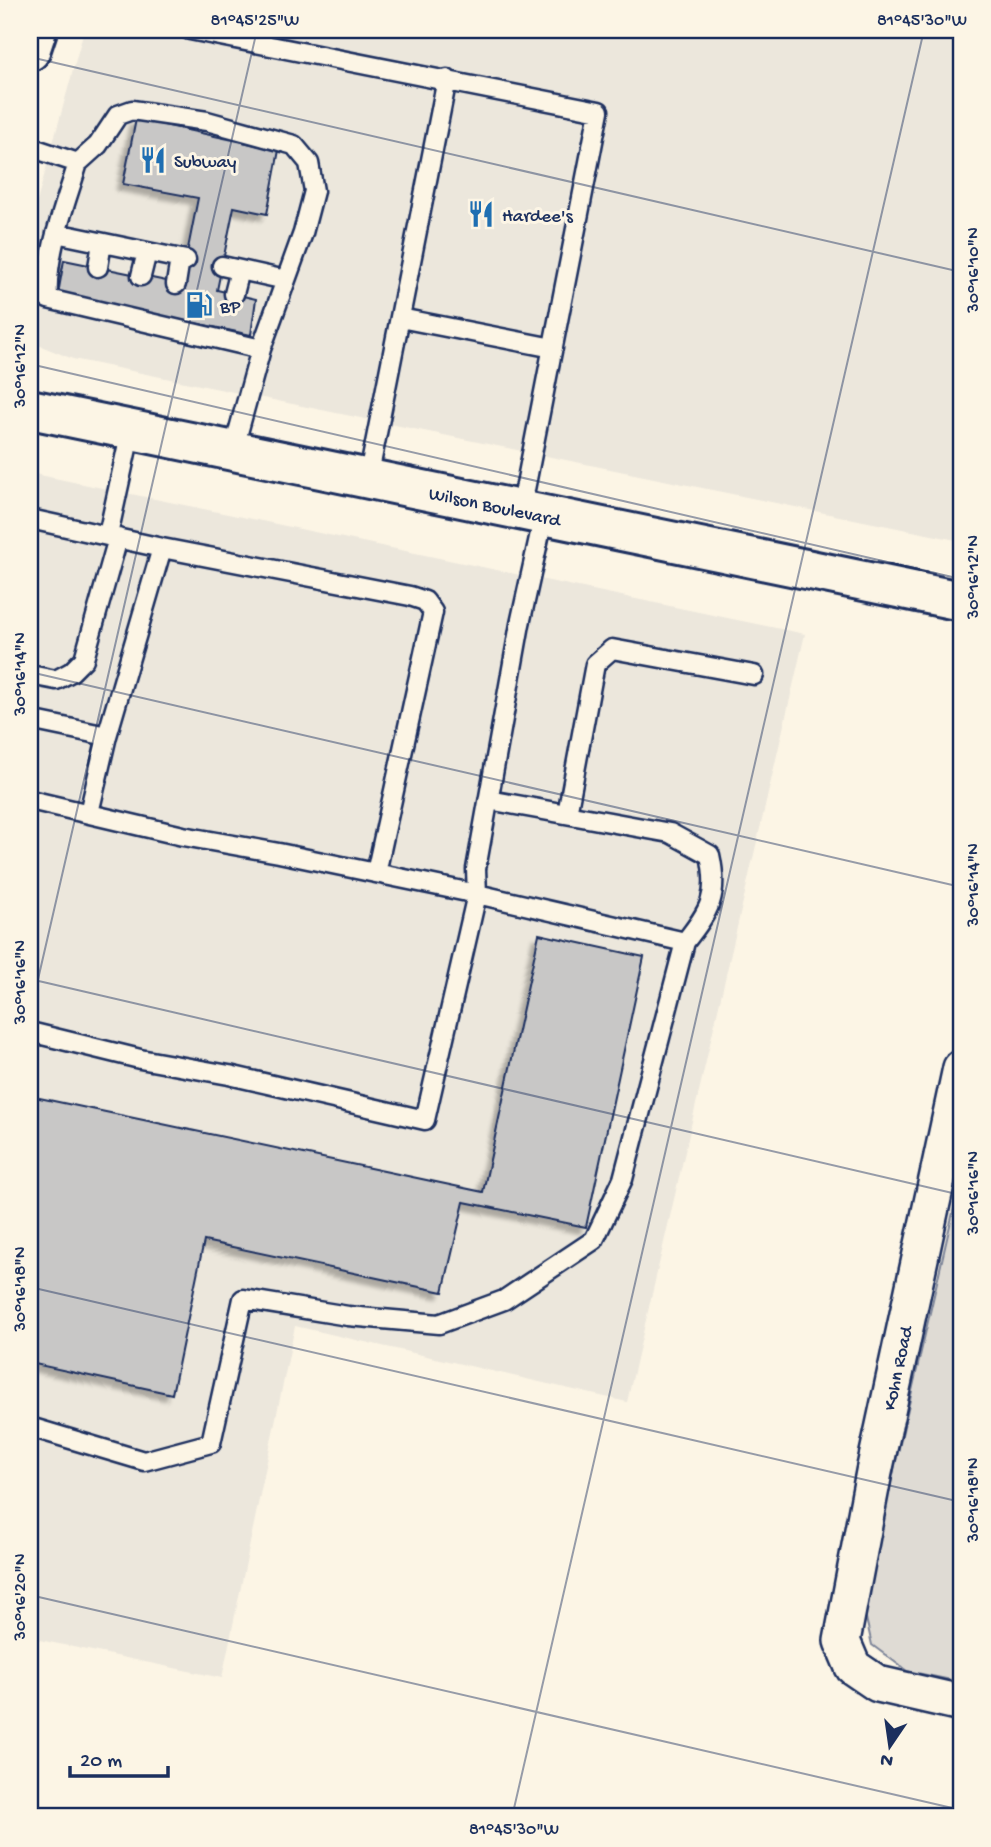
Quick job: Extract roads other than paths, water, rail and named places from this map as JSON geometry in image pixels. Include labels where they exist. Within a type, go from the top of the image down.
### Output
[{"type":"main road","points":[[30,51],[37,30]]},
{"type":"main road","name":"Wilson Boulevard","points":[[30,409],[961,601]]},
{"type":"street","name":"Kohn Road","points":[[961,1068],[874,1472],[842,1641],[853,1667],[877,1684],[961,1703]]},
{"type":"lane","points":[[30,1032],[140,1059],[229,1075],[425,1120],[477,894],[476,869],[520,624],[553,348],[599,111],[190,30]]},
{"type":"lane","points":[[368,479],[447,79]]},
{"type":"lane","points":[[233,451],[261,349],[303,233],[314,191],[309,163],[294,145],[207,121],[132,110],[118,115],[98,145],[78,163],[56,233],[47,285],[48,299],[90,305],[225,335],[261,349]]},
{"type":"lane","points":[[30,147],[78,163]]},
{"type":"lane","points":[[56,233],[183,259],[176,284]]},
{"type":"lane","points":[[98,267],[102,243]]},
{"type":"lane","points":[[141,276],[147,252]]},
{"type":"lane","points":[[234,294],[231,268],[286,280]]},
{"type":"lane","points":[[400,318],[553,348]]},
{"type":"lane","points":[[30,675],[55,680],[71,672],[84,659],[113,536],[131,430]]},
{"type":"lane","points":[[30,519],[425,601],[433,612],[376,873]]},
{"type":"lane","points":[[89,813],[107,736],[162,548]]},
{"type":"lane","points":[[567,814],[595,664],[612,649],[754,675]]},
{"type":"lane","points":[[30,720],[107,736]]},
{"type":"lane","points":[[30,800],[183,836],[477,894],[685,943]]},
{"type":"lane","points":[[30,1427],[144,1461],[211,1443],[243,1299],[348,1316],[439,1324],[504,1300],[594,1240],[623,1180],[685,943],[708,914],[716,879],[710,855],[670,833],[489,800]]},
{"type":"place","name":"Subway","points":[[153,160]]},
{"type":"place","name":"Hardee's","points":[[481,214]]},
{"type":"place","name":"BP","points":[[199,305]]}]
